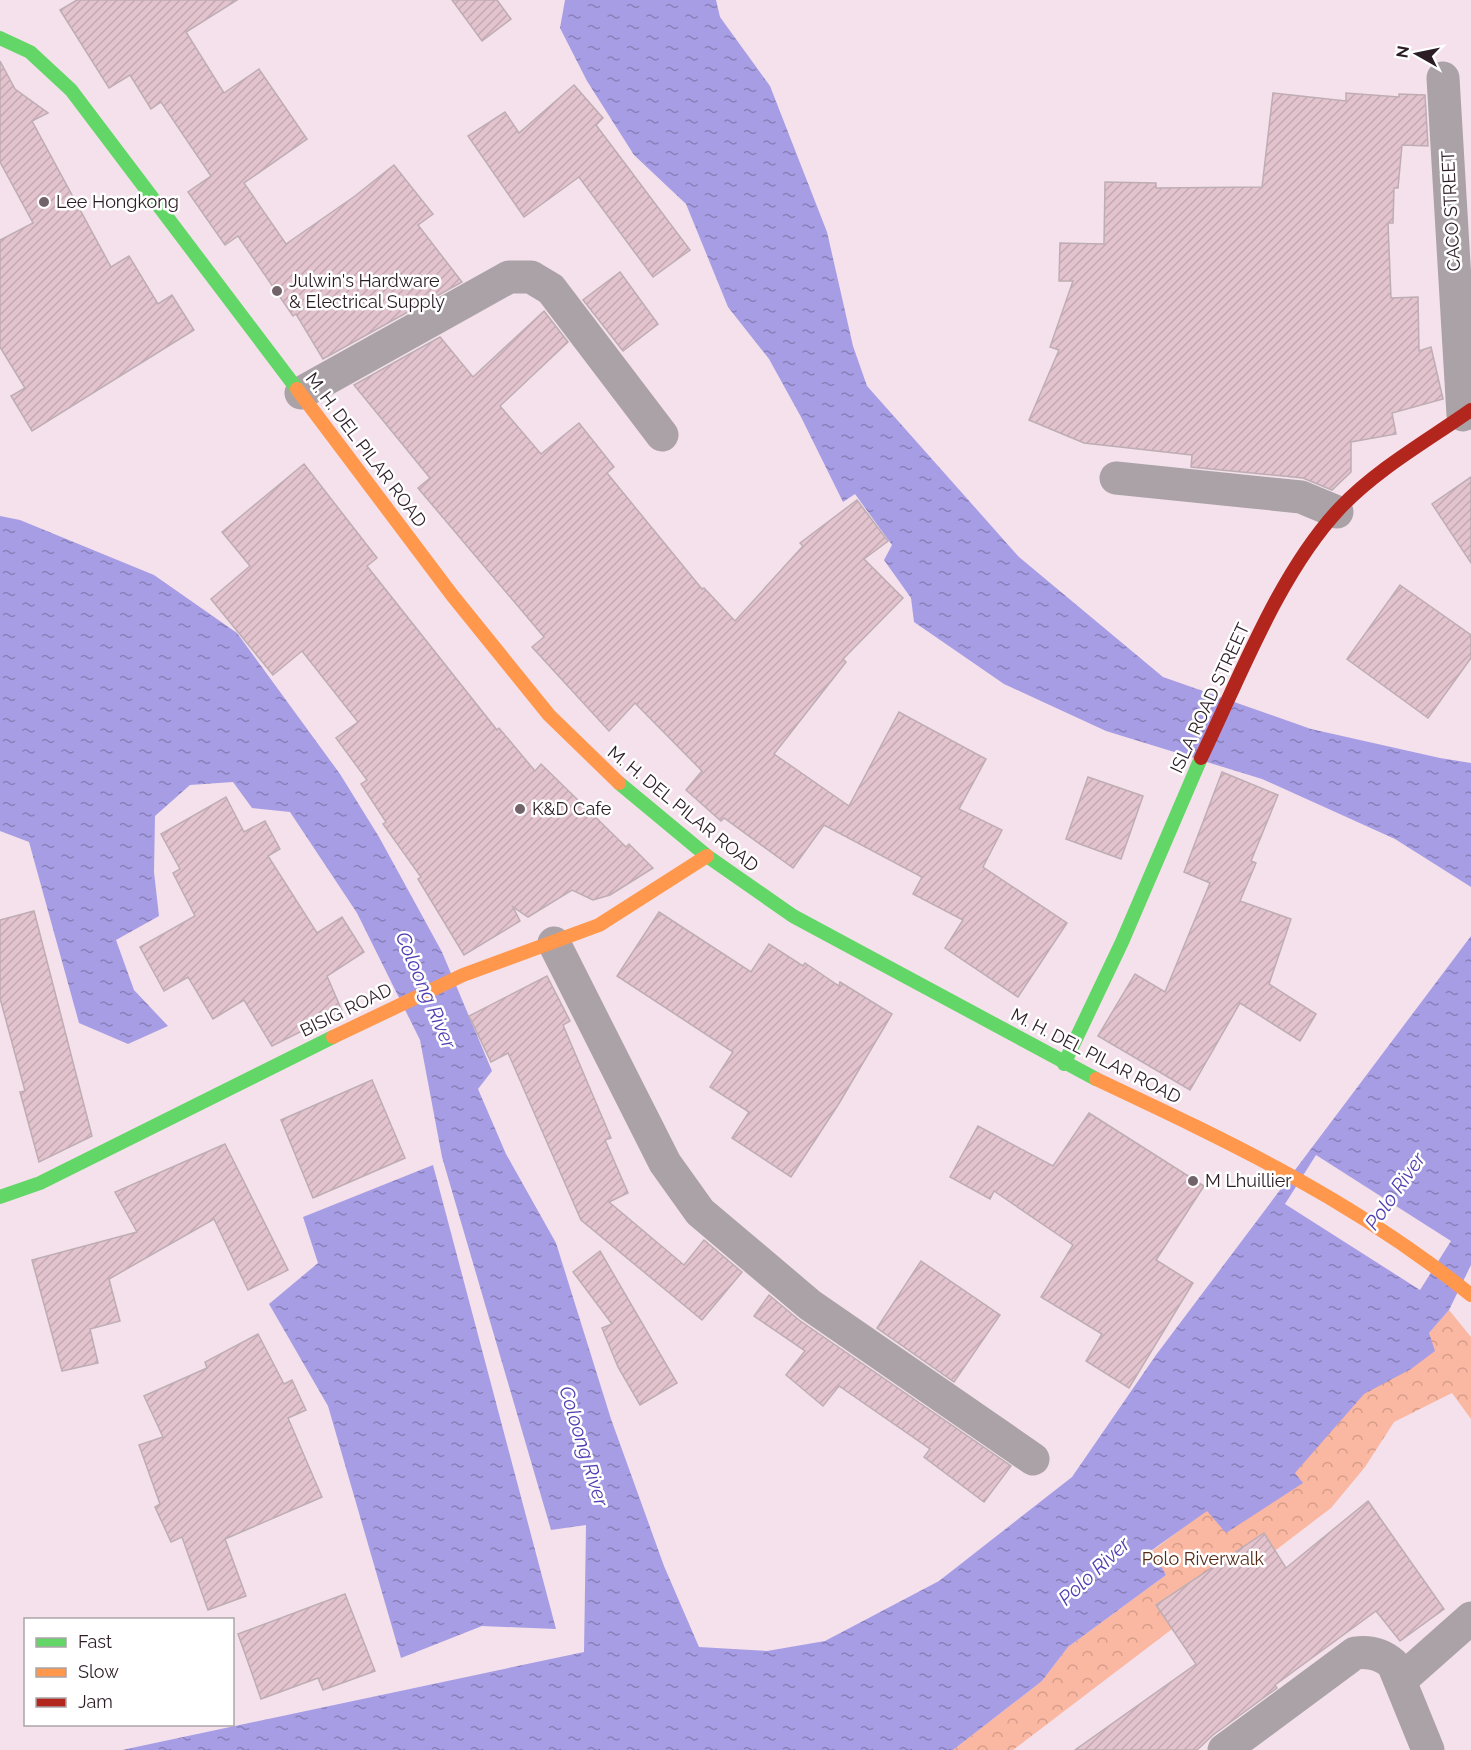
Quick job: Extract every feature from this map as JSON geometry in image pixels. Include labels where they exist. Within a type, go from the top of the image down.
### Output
[{"type":"main road","name":"M. H. DEL PILAR ROAD","points":[[0,38],[30,52],[72,90],[452,595],[549,715],[610,776],[707,856],[793,916],[983,1017],[1065,1064],[1301,1179],[1436,1264],[1471,1295]]},
{"type":"main road","name":"ISLA ROAD STREET","points":[[1065,1064],[1122,942],[1192,776],[1235,682],[1292,570],[1337,512],[1364,485],[1467,413]]},
{"type":"main road","name":"BISIG ROAD","points":[[0,1197],[40,1183],[397,1005],[463,975],[599,925],[707,856]]},
{"type":"street","name":"CACO STREET","points":[[1443,78],[1467,413]]},
{"type":"street","points":[[301,393],[509,277],[531,277],[551,289],[662,435]]},
{"type":"street","points":[[1116,478],[1307,498],[1337,512]]},
{"type":"street","points":[[554,943],[666,1163],[700,1212],[810,1305],[1033,1459]]},
{"type":"street","points":[[1401,1680],[1471,1618]]},
{"type":"street","points":[[1224,1750],[1355,1653],[1376,1653],[1386,1657],[1401,1680],[1428,1750]]},
{"type":"green space","name":"Polo Riverwalk","points":[[1449,1310],[1471,1337],[1471,1419],[1452,1393],[1394,1422],[1365,1467],[1331,1508],[1013,1750],[953,1750],[1042,1681],[1068,1647],[1166,1575],[1152,1551],[1363,1393],[1429,1333]]},
{"type":"water","points":[[565,0],[716,0],[720,17],[770,86],[827,232],[853,346],[867,386],[1019,557],[1163,677],[1311,729],[1471,763],[1471,887],[1395,839],[1262,779],[1106,731],[1004,684],[914,622],[911,598],[884,560],[892,545],[855,494],[843,502],[769,359],[728,307],[686,204],[634,155],[587,81],[560,28]]},
{"type":"water","points":[[0,516],[20,520],[154,575],[237,633],[340,774],[379,837],[442,952],[492,1071],[478,1089],[506,1154],[556,1243],[611,1419],[664,1566],[699,1647],[767,1651],[825,1641],[939,1581],[1072,1477],[1156,1355],[1471,936],[1471,1265],[1449,1310],[1429,1333],[1435,1351],[1411,1369],[1364,1394],[1295,1473],[1303,1483],[1226,1533],[1207,1511],[1152,1550],[1166,1575],[1068,1647],[1042,1681],[953,1750],[122,1750],[584,1652],[586,1525],[551,1530],[442,1157],[420,1040],[357,913],[290,812],[252,808],[233,782],[190,785],[155,816],[154,872],[159,916],[116,940],[134,990],[168,1026],[128,1044],[79,1023],[29,842],[0,831]]},
{"type":"water","points":[[433,1165],[556,1629],[482,1626],[401,1658],[328,1406],[269,1304],[318,1263],[303,1217]]},
{"type":"pier","points":[[1316,1155],[1451,1241],[1420,1290],[1285,1204]]},
{"type":"building","points":[[77,0],[237,0],[186,32],[224,93],[259,69],[307,139],[244,183],[286,244],[355,196],[394,165],[433,214],[418,225],[462,282],[323,359],[296,314],[293,316],[238,236],[225,245],[188,192],[211,176],[161,102],[151,109],[130,75],[109,88],[60,10]]},
{"type":"building","points":[[452,0],[497,0],[511,19],[482,41]]},
{"type":"building","points":[[0,61],[15,89],[48,113],[32,121],[111,267],[129,256],[158,304],[172,295],[194,330],[32,431],[11,396],[25,388],[0,347],[0,240],[33,223],[0,162]]},
{"type":"building","points":[[574,85],[603,118],[596,125],[690,250],[653,277],[579,177],[524,217],[468,136],[505,112],[519,133]]},
{"type":"building","points":[[1273,93],[1346,101],[1346,93],[1399,97],[1399,94],[1425,95],[1428,146],[1402,145],[1398,188],[1394,188],[1393,223],[1388,223],[1391,298],[1418,297],[1419,351],[1431,347],[1443,399],[1392,413],[1396,434],[1351,442],[1351,472],[1332,490],[1303,478],[1191,467],[1192,455],[1084,443],[1029,420],[1059,350],[1050,347],[1073,281],[1059,281],[1060,243],[1104,244],[1105,182],[1156,183],[1156,188],[1262,187]]},
{"type":"building","points":[[620,272],[658,324],[623,351],[583,300]]},
{"type":"building","points":[[544,311],[568,342],[500,406],[541,454],[579,423],[614,467],[607,473],[702,589],[704,588],[735,621],[803,546],[800,543],[857,500],[888,541],[864,559],[903,598],[843,659],[846,662],[774,754],[849,806],[899,712],[986,759],[959,809],[1002,830],[983,867],[1067,923],[1018,997],[945,948],[963,920],[913,894],[922,877],[824,825],[793,868],[724,818],[721,821],[686,790],[702,771],[635,703],[609,731],[532,647],[544,637],[418,488],[430,478],[354,385],[440,337],[473,377]]},
{"type":"building","points":[[304,464],[377,558],[367,566],[497,730],[499,728],[535,771],[541,764],[626,847],[629,844],[653,868],[610,895],[593,900],[572,890],[528,917],[513,907],[520,921],[464,955],[418,879],[421,877],[383,824],[386,822],[361,784],[367,780],[336,738],[358,722],[302,651],[273,675],[211,599],[250,566],[222,532]]},
{"type":"building","points":[[1471,477],[1471,563],[1432,504]]},
{"type":"building","points":[[1400,585],[1471,635],[1471,658],[1428,718],[1347,659]]},
{"type":"building","points":[[1222,772],[1278,795],[1251,861],[1256,863],[1240,901],[1291,919],[1269,984],[1316,1014],[1300,1041],[1240,1003],[1190,1090],[1098,1036],[1135,974],[1165,992],[1210,883],[1184,872]]},
{"type":"building","points":[[1088,777],[1143,796],[1121,859],[1066,839]]},
{"type":"building","points":[[226,797],[244,832],[265,821],[280,849],[268,856],[317,933],[342,917],[364,952],[327,976],[342,1011],[272,1046],[244,1000],[213,1019],[188,977],[164,991],[140,947],[195,916],[173,873],[180,869],[161,834]]},
{"type":"building","points":[[34,911],[92,1136],[39,1162],[20,1092],[25,1091],[0,998],[0,920]]},
{"type":"building","points":[[659,912],[751,972],[769,944],[803,966],[805,963],[839,986],[840,982],[892,1014],[838,1105],[791,1177],[732,1138],[749,1112],[710,1087],[733,1052],[617,976]]},
{"type":"building","points":[[547,976],[570,1021],[563,1025],[611,1138],[605,1140],[628,1193],[609,1202],[684,1265],[704,1240],[742,1272],[702,1320],[581,1220],[508,1053],[491,1062],[469,1016]]},
{"type":"building","points":[[372,1080],[405,1158],[313,1198],[281,1120]]},
{"type":"building","points":[[1089,1113],[1204,1186],[1156,1260],[1193,1283],[1129,1388],[1086,1361],[1102,1334],[1041,1297],[1073,1245],[994,1191],[990,1199],[950,1177],[978,1126],[1053,1166]]},
{"type":"building","points":[[225,1144],[288,1270],[248,1290],[214,1219],[109,1279],[120,1321],[90,1329],[98,1363],[62,1371],[32,1260],[137,1232],[115,1192]]},
{"type":"building","points":[[600,1251],[677,1383],[640,1405],[618,1367],[602,1328],[612,1324],[573,1272]]},
{"type":"building","points":[[921,1261],[1000,1315],[954,1382],[877,1328]]},
{"type":"building","points":[[769,1295],[799,1320],[1011,1466],[984,1502],[924,1457],[930,1449],[839,1386],[823,1406],[786,1375],[805,1351],[754,1316]]},
{"type":"building","points":[[258,1334],[284,1384],[292,1380],[306,1410],[288,1418],[322,1497],[225,1539],[246,1596],[208,1610],[182,1537],[171,1542],[155,1507],[160,1504],[139,1445],[163,1437],[144,1396],[207,1368],[205,1362]]},
{"type":"building","points":[[1368,1501],[1444,1609],[1400,1641],[1376,1611],[1275,1685],[1277,1688],[1213,1735],[1197,1750],[1075,1750],[1196,1664],[1156,1605],[1264,1533],[1286,1568]]},
{"type":"building","points":[[345,1594],[375,1671],[323,1690],[318,1678],[261,1699],[238,1634]]},
{"type":"traffic: fast","points":[[0,38],[30,52],[71,90],[297,389]]},
{"type":"traffic: fast","points":[[1064,1064],[1122,942],[1201,758]]},
{"type":"traffic: fast","points":[[619,783],[707,856],[793,916],[1096,1079]]},
{"type":"traffic: fast","points":[[0,1197],[40,1183],[333,1037]]},
{"type":"traffic: slow","points":[[297,389],[452,595],[549,715],[619,783]]},
{"type":"traffic: slow","points":[[333,1037],[463,975],[599,925],[707,856]]},
{"type":"traffic: slow","points":[[1096,1079],[1290,1175],[1382,1230],[1471,1295]]},
{"type":"traffic: jam","points":[[1201,758],[1279,594],[1318,534],[1340,508],[1370,481],[1471,410]]},
{"type":"place","name":"Lee Hongkong","points":[[44,202]]},
{"type":"place","name":"Julwin's Hardware & Electrical Supply","points":[[277,291]]},
{"type":"place","name":"K&D Cafe","points":[[520,809]]},
{"type":"place","name":"M Lhuillier","points":[[1193,1181]]},
{"type":"water label","name":"Coloong River","points":[[426,990]]},
{"type":"water label","name":"Polo River","points":[[1395,1191]]},
{"type":"water label","name":"Coloong River","points":[[584,1446]]},
{"type":"water label","name":"Polo River","points":[[1094,1571]]}]
